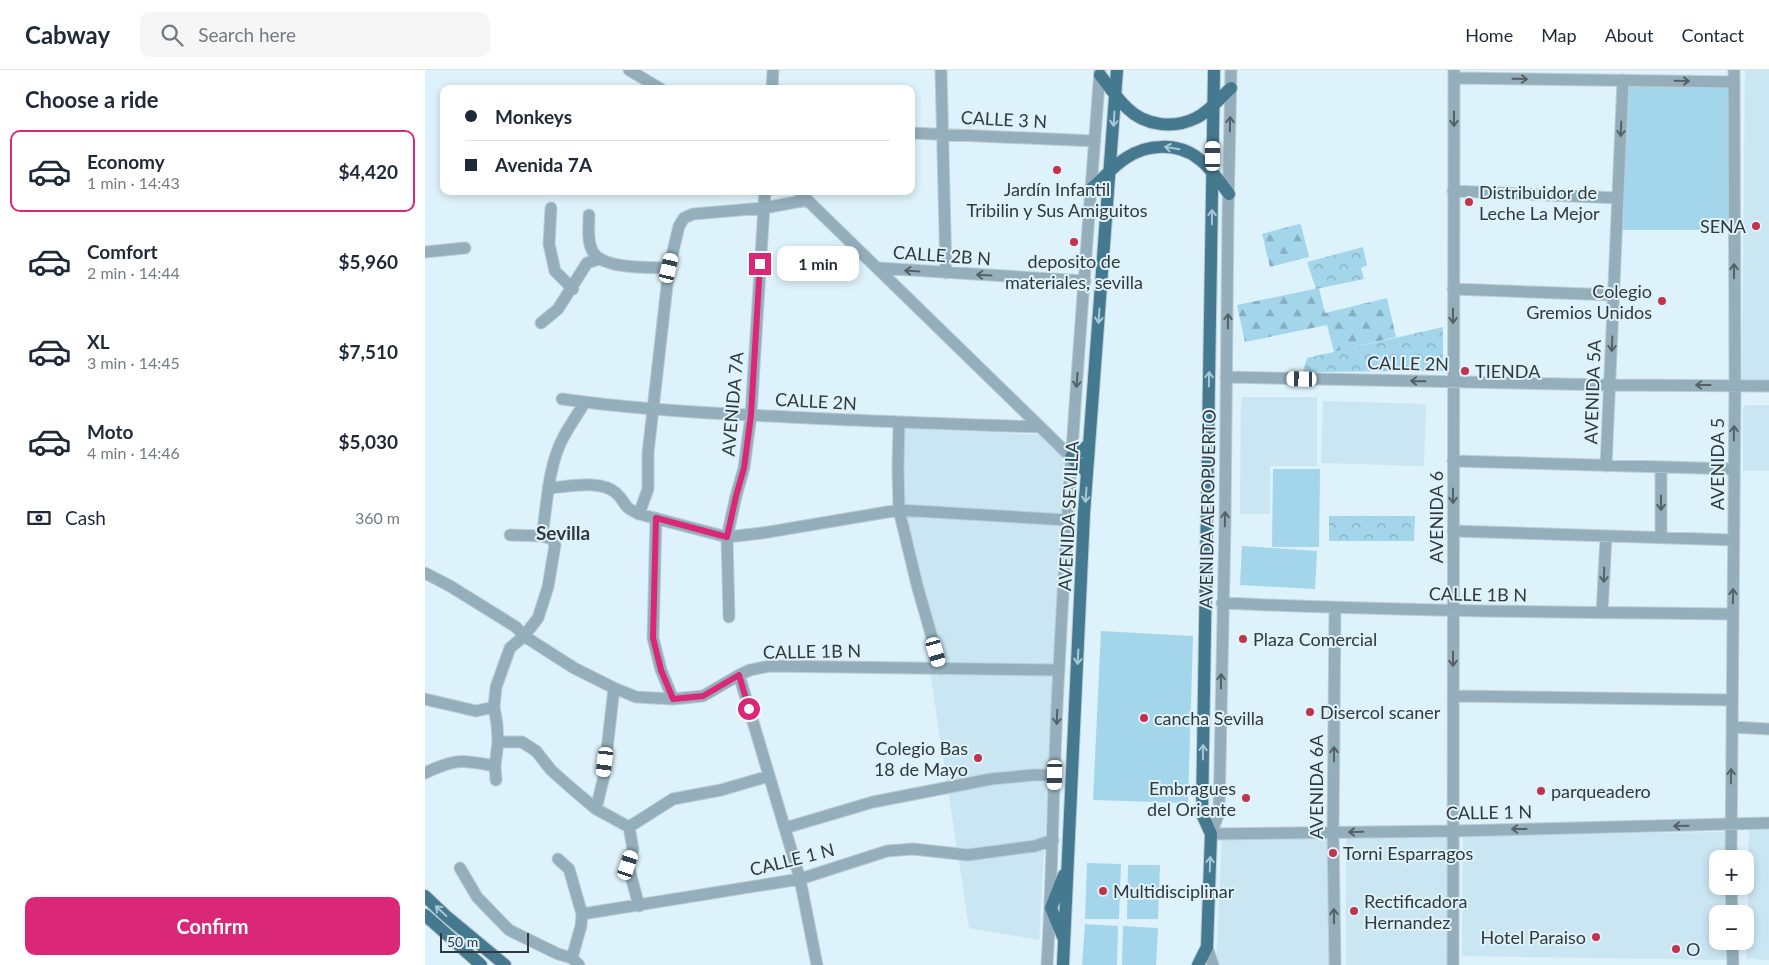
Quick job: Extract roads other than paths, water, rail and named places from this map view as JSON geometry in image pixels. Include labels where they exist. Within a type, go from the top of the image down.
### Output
[{"type":"main road","name":"AVENIDA SEVILLA","points":[[1063,965],[1087,472],[1117,70]]},
{"type":"main road","points":[[1211,834],[1202,814],[1214,70]]},
{"type":"main road","points":[[1100,73],[1127,108],[1143,119],[1160,124],[1179,124],[1197,118],[1231,88]]},
{"type":"main road","points":[[1091,190],[1124,158],[1142,150],[1161,146],[1180,149],[1198,158],[1213,173],[1229,194]]},
{"type":"main road","points":[[1087,472],[1071,457],[1089,445]]},
{"type":"main road","name":"AVENIDA AEROPUERTO","points":[[1198,965],[1207,947],[1211,834]]},
{"type":"main road","points":[[1065,941],[1051,908],[1068,866]]},
{"type":"main road","points":[[425,896],[505,965]]},
{"type":"main road","points":[[425,915],[481,965]]},
{"type":"street","points":[[629,70],[654,85]]},
{"type":"street","points":[[772,85],[773,70]]},
{"type":"street","points":[[941,70],[946,273]]},
{"type":"street","name":"AVENIDA AEROPUERTO","points":[[1211,834],[1219,813],[1231,70]]},
{"type":"street","points":[[1047,965],[1067,520],[1100,73]]},
{"type":"street","points":[[1454,74],[1623,80],[1734,76]]},
{"type":"street","name":"AVENIDA 6","points":[[1453,965],[1454,74]]},
{"type":"street","name":"AVENIDA 5","points":[[1731,850],[1735,385],[1734,76]]},
{"type":"street","name":"AVENIDA 5A","points":[[1607,466],[1623,80]]},
{"type":"street","name":"CALLE 3 N","points":[[915,133],[1095,141]]},
{"type":"street","points":[[1453,191],[1618,198]]},
{"type":"street","name":"AVENIDA 7A","points":[[729,617],[727,537],[744,468],[751,415],[765,195]]},
{"type":"street","name":"CALLE 2B N","points":[[802,195],[879,268],[1085,281]]},
{"type":"street","points":[[639,514],[648,489],[647,453],[652,410],[669,268],[679,226],[684,218],[693,214],[764,208],[807,200]]},
{"type":"street","points":[[551,208],[549,244],[555,271],[573,289]]},
{"type":"street","points":[[589,215],[589,239],[592,252],[599,259],[618,265],[669,268]]},
{"type":"street","points":[[425,252],[465,248]]},
{"type":"street","points":[[541,323],[558,309],[573,289],[587,263],[599,259]]},
{"type":"street","points":[[879,268],[1071,457]]},
{"type":"street","points":[[1453,289],[1614,295]]},
{"type":"street","name":"CALLE 2N","points":[[1226,377],[1610,385],[1769,386]]},
{"type":"street","name":"CALLE 2N","points":[[562,399],[652,410],[899,423],[1038,426]]},
{"type":"street","points":[[542,536],[549,488],[562,439],[585,402]]},
{"type":"street","points":[[899,423],[899,510],[917,585],[941,669]]},
{"type":"street","points":[[1453,461],[1734,469]]},
{"type":"street","points":[[1661,467],[1661,538]]},
{"type":"street","points":[[549,488],[605,486],[617,493],[626,508],[639,514],[727,537],[899,510],[1067,520]]},
{"type":"street","points":[[656,518],[653,638],[661,670],[673,699]]},
{"type":"street","points":[[1453,531],[1734,540]]},
{"type":"street","points":[[496,780],[495,766],[498,742],[494,707],[496,687],[511,648],[524,636],[538,618],[548,587],[555,545],[553,539],[542,536],[510,535]]},
{"type":"street","points":[[1602,613],[1606,537]]},
{"type":"street","name":"CALLE 1B N","points":[[425,573],[517,627],[524,636],[574,668],[636,697],[673,699],[703,696],[750,670],[770,666],[1059,670]]},
{"type":"street","name":"CALLE 1B N","points":[[1222,603],[1335,609],[1733,614]]},
{"type":"street","name":"AVENIDA 6A","points":[[1335,609],[1333,833],[1335,965]]},
{"type":"street","points":[[739,675],[800,880],[817,965]]},
{"type":"street","points":[[596,809],[604,776],[614,688]]},
{"type":"street","points":[[1453,696],[1732,700]]},
{"type":"street","points":[[425,699],[476,710],[494,707]]},
{"type":"street","points":[[1732,728],[1769,729]]},
{"type":"street","points":[[498,742],[522,742],[536,751],[551,770],[569,787],[596,809],[629,827]]},
{"type":"street","points":[[425,773],[446,763],[465,761],[495,766]]},
{"type":"street","points":[[785,828],[873,802],[991,779],[1055,775]]},
{"type":"street","points":[[629,827],[673,799],[721,790],[769,776]]},
{"type":"street","name":"CALLE 1 N","points":[[1211,834],[1453,831],[1769,823]]},
{"type":"street","points":[[629,827],[633,849],[628,865],[639,906]]},
{"type":"street","name":"CALLE 1 N","points":[[582,914],[800,880],[887,851],[913,849],[968,855],[1035,846],[1053,840]]},
{"type":"street","points":[[459,868],[477,897],[509,930],[575,961],[582,914],[569,869],[558,859]]},
{"type":"street","name":"AVENIDA AEROPUERTO","points":[[1207,947],[1213,965]]},
{"type":"street","points":[[1732,950],[1733,965]]},
{"type":"place","name":"Jardín Infantil Tribilin y Sus Amiguitos","points":[[1057,170]]},
{"type":"place","name":"Distribuidor de Leche La Mejor","points":[[1469,202]]},
{"type":"place","name":"SENA","points":[[1756,226]]},
{"type":"place","name":"deposito de materiales, sevilla","points":[[1074,242]]},
{"type":"place","name":"Colegio Gremios Unidos","points":[[1662,301]]},
{"type":"place","name":"TIENDA","points":[[1465,371]]},
{"type":"place","name":"Plaza Comercial","points":[[1243,639]]},
{"type":"place","name":"Disercol scaner","points":[[1310,712]]},
{"type":"place","name":"cancha Sevilla","points":[[1144,718]]},
{"type":"place","name":"Colegio Bas 18 de Mayo","points":[[978,758]]},
{"type":"place","name":"parqueadero","points":[[1541,791]]},
{"type":"place","name":"Embragues del Oriente","points":[[1246,798]]},
{"type":"place","name":"Torni Esparragos","points":[[1333,853]]},
{"type":"place","name":"Multidisciplinar","points":[[1103,891]]},
{"type":"place","name":"Rectificadora Hernandez","points":[[1354,911]]},
{"type":"place","name":"Hotel Paraiso","points":[[1596,937]]},
{"type":"place","name":"O","points":[[1676,949]]},
{"type":"district","name":"Sevilla","points":[[563,532]]}]
